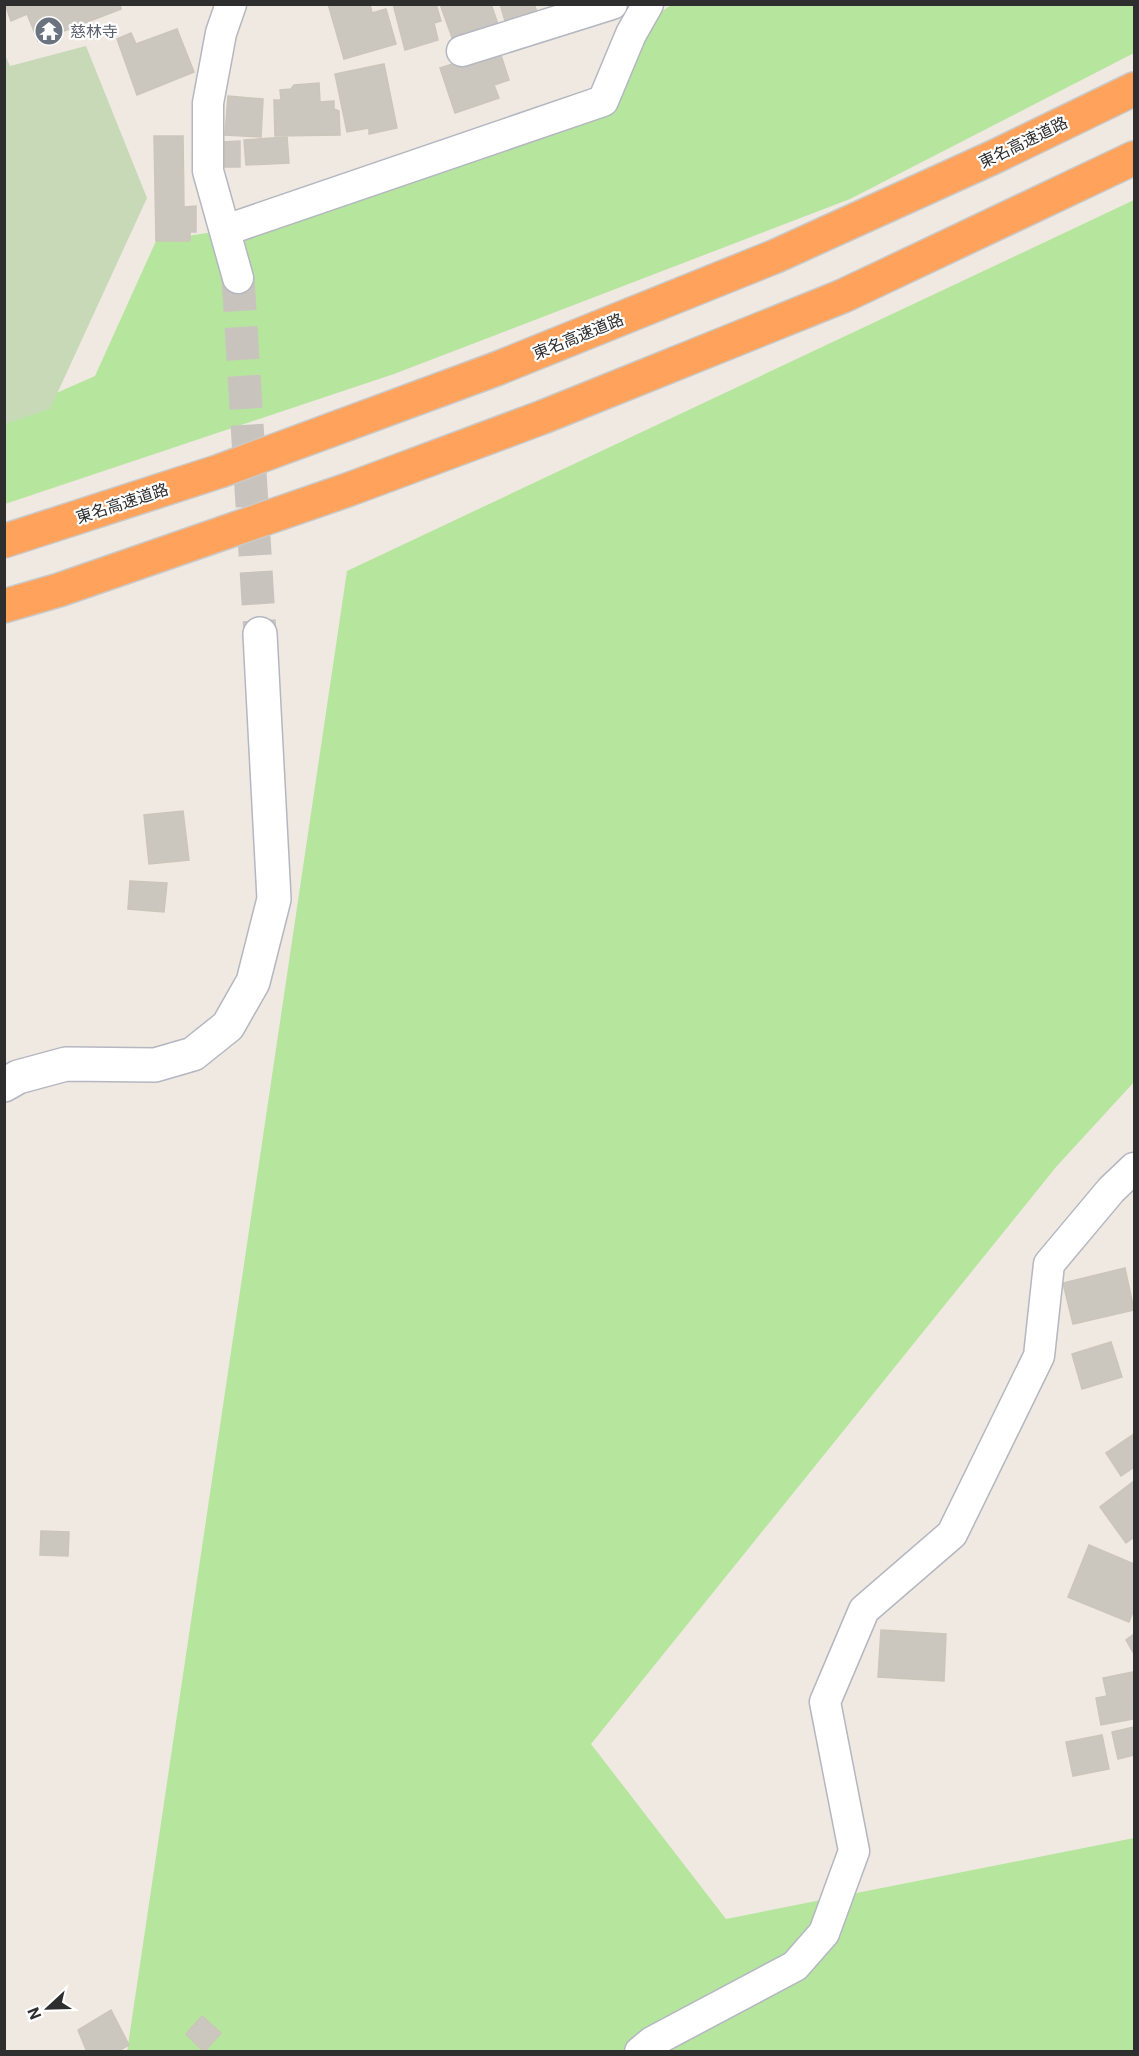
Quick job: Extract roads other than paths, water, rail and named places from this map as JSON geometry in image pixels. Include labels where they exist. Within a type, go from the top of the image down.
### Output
[{"type":"highway","name":"東名高速道路","points":[[4,541],[220,471],[496,369],[776,256],[996,156],[1134,89]]},
{"type":"highway","points":[[4,606],[59,590],[350,489],[543,417],[843,296],[1134,158]]},
{"type":"street","points":[[231,4],[221,33],[208,103],[208,171],[238,278]]},
{"type":"street","points":[[462,51],[612,4]]},
{"type":"street","points":[[226,230],[603,101],[631,34],[648,4]]},
{"type":"street","points":[[4,1085],[18,1077],[66,1064],[155,1065],[193,1054],[228,1026],[253,982],[274,899],[260,634]]},
{"type":"street","points":[[640,2052],[652,2042],[795,1966],[825,1933],[854,1851],[825,1702],[864,1610],[952,1534],[1039,1356],[1049,1264],[1111,1190],[1134,1168]]},
{"type":"tunnel","points":[[238,278],[260,634]]},
{"type":"place","name":"慈林寺","points":[[49,31]]}]
